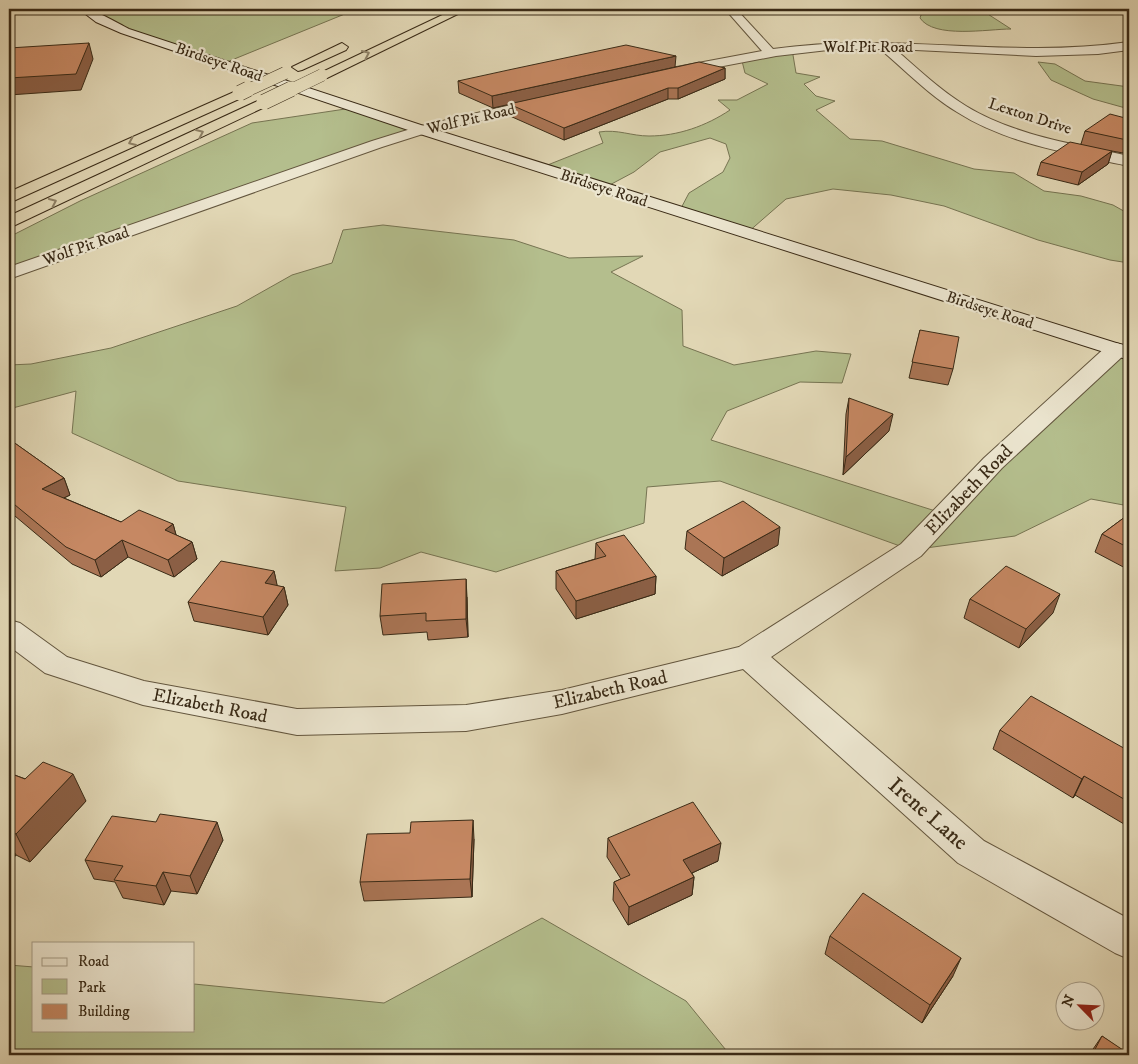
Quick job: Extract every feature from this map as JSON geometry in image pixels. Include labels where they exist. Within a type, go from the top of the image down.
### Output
[{"type":"highway","points":[[9,223],[463,9]]},
{"type":"highway","points":[[9,198],[350,44]]},
{"type":"street","name":"Birdseye Road","points":[[84,9],[100,20],[125,31],[422,130],[1123,352]]},
{"type":"street","points":[[730,9],[769,52]]},
{"type":"street","name":"Wolf Pit Road","points":[[657,75],[769,52],[838,46],[883,45],[1032,52],[1078,51],[1129,46]]},
{"type":"street","name":"Lexton Drive","points":[[883,45],[948,100],[975,117],[1040,140],[1129,161]]},
{"type":"street","name":"Wolf Pit Road","points":[[9,273],[332,158],[422,130],[560,98]]},
{"type":"street","name":"Elizabeth Road","points":[[9,631],[56,665],[126,688],[143,693],[298,722],[466,718],[562,702],[749,656],[911,550],[993,463],[1123,352]]},
{"type":"street","name":"Irene Lane","points":[[749,656],[971,852],[1129,940]]},
{"type":"green space","points":[[84,9],[357,9],[222,64],[125,31]]},
{"type":"green space","points":[[980,9],[1011,29],[949,31],[927,25],[920,18],[921,15],[935,10]]},
{"type":"green space","points":[[792,49],[796,73],[820,77],[804,84],[816,96],[835,101],[816,110],[850,139],[882,141],[974,169],[1014,173],[1044,191],[1081,196],[1113,205],[1129,214],[1129,263],[1110,260],[1038,240],[944,206],[891,195],[833,189],[786,199],[747,233],[679,212],[689,193],[723,172],[730,158],[726,144],[710,138],[660,152],[634,172],[604,188],[540,168],[603,143],[599,132],[612,131],[642,136],[660,136],[681,132],[711,121],[730,110],[718,100],[737,100],[768,84],[745,73],[741,57]]},
{"type":"green space","points":[[1038,62],[1055,64],[1085,81],[1129,87],[1129,109],[1093,99],[1051,80]]},
{"type":"green space","points":[[352,108],[422,130],[332,158],[9,273],[9,237],[80,201],[252,123]]},
{"type":"green space","points":[[383,225],[514,240],[569,258],[643,256],[611,272],[682,310],[683,346],[734,365],[816,351],[851,354],[842,383],[800,382],[727,411],[711,440],[945,514],[1116,350],[1129,354],[1129,506],[1091,499],[1015,536],[911,550],[720,481],[647,487],[644,523],[496,572],[421,552],[380,568],[335,571],[346,507],[178,481],[72,433],[76,391],[9,409],[9,365],[31,364],[111,348],[237,306],[292,275],[332,263],[343,230]]},
{"type":"green space","points":[[542,918],[686,1001],[730,1055],[9,1055],[9,965],[32,967],[32,1032],[195,1032],[195,984],[384,1003]]},
{"type":"building","points":[[89,43],[76,74],[9,78],[9,48]]},
{"type":"building","points":[[626,45],[676,56],[492,96],[458,81],[513,69]]},
{"type":"building","points":[[699,62],[725,68],[678,88],[668,88],[564,128],[509,104]]},
{"type":"building","points":[[1110,114],[1129,119],[1129,139],[1085,131]]},
{"type":"building","points":[[1070,142],[1112,151],[1082,172],[1041,162]]},
{"type":"building","points":[[920,330],[959,337],[953,369],[912,362]]},
{"type":"building","points":[[849,398],[893,414],[846,457]]},
{"type":"building","points":[[9,439],[64,478],[42,489],[121,522],[139,510],[173,524],[165,530],[192,542],[168,560],[122,540],[95,560],[66,547],[9,500]]},
{"type":"building","points":[[743,501],[780,527],[724,558],[687,531]]},
{"type":"building","points":[[1129,514],[1129,548],[1102,534]]},
{"type":"building","points":[[624,535],[656,576],[576,601],[556,571],[606,556],[596,543]]},
{"type":"building","points":[[221,561],[274,571],[265,583],[284,587],[263,617],[188,602]]},
{"type":"building","points":[[1006,566],[1060,594],[1026,629],[970,599]]},
{"type":"building","points":[[466,579],[466,619],[426,621],[426,613],[380,616],[382,584]]},
{"type":"building","points":[[1031,696],[1129,751],[1129,802],[1084,776],[1082,779],[1000,730]]},
{"type":"building","points":[[43,762],[73,774],[16,834],[9,831],[9,773],[25,779]]},
{"type":"building","points":[[693,802],[721,843],[683,860],[694,877],[629,907],[614,882],[630,875],[608,838]]},
{"type":"building","points":[[160,814],[217,822],[190,876],[163,872],[156,886],[114,880],[123,866],[85,860],[112,816],[156,822]]},
{"type":"building","points":[[473,820],[470,879],[360,882],[367,834],[410,833],[411,822]]},
{"type":"building","points":[[863,893],[961,958],[930,1005],[830,936]]},
{"type":"building","points":[[1102,1036],[1129,1054],[1129,1055],[1092,1055]]}]
